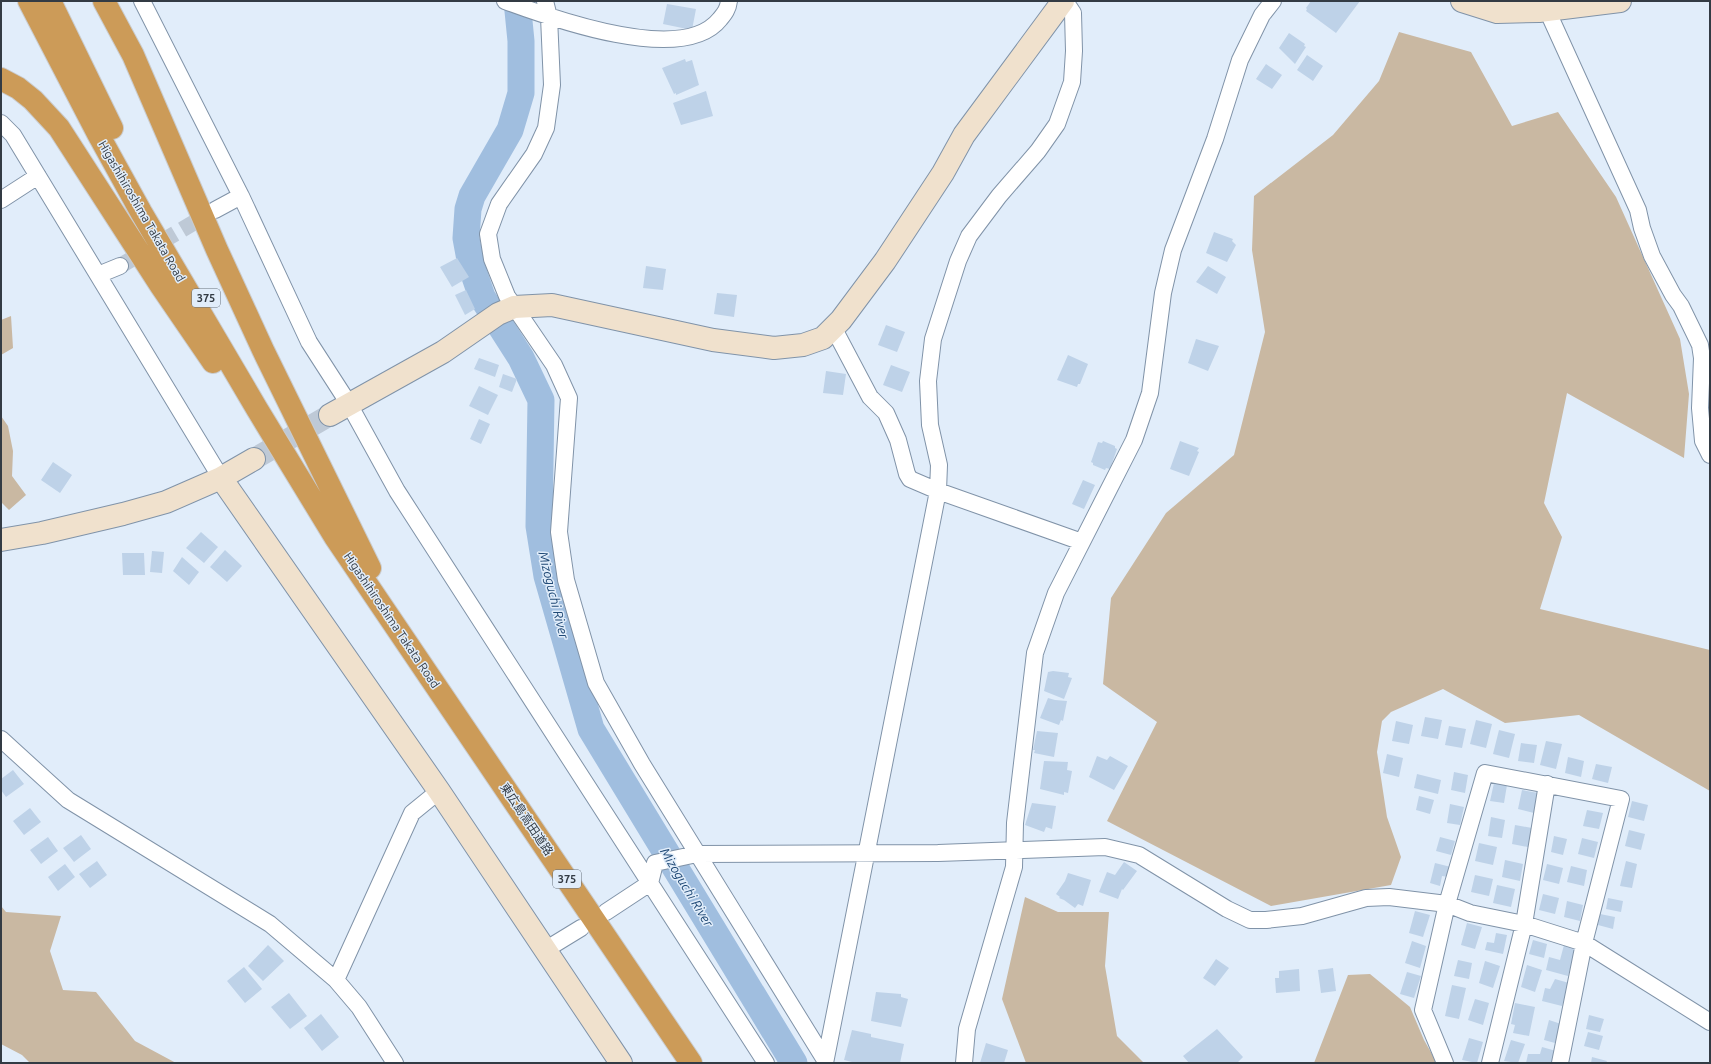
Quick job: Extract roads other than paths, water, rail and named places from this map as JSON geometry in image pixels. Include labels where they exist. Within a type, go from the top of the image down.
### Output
[{"type":"highway","name":"Higashihiroshima Takata Road","points":[[29,1],[98,134],[141,212],[246,390],[335,537],[443,694]]},
{"type":"highway","name":"Higashihiroshima Takata Road","points":[[50,1],[103,110],[187,265],[298,455],[379,585],[443,694]]},
{"type":"highway","points":[[104,1],[133,55],[217,250],[263,350],[379,585]]},
{"type":"highway","points":[[1,80],[18,88],[33,100],[47,113],[59,128],[166,292],[335,537]]},
{"type":"highway","name":"東広島高田道路","points":[[443,694],[691,1063]]},
{"type":"street","points":[[142,1],[241,196],[309,342],[349,404],[397,491],[766,1063]]},
{"type":"street","points":[[505,1],[549,17],[618,34],[665,40],[692,37],[714,26],[728,9],[729,1]]},
{"type":"street","points":[[545,1],[549,17],[552,85],[546,128],[534,154],[499,204],[488,234],[492,259],[508,296],[554,365],[569,398],[559,532],[566,580],[596,683],[642,764],[825,1062]]},
{"type":"street","points":[[330,415],[443,352],[498,314],[514,306],[552,305],[713,340],[774,348],[803,346],[823,338],[841,320],[885,261],[943,173],[964,135],[1064,1],[1074,13],[1072,82],[1057,124],[1038,151],[998,196],[969,236],[958,261],[933,339],[928,381],[930,425],[939,465],[938,491],[865,853],[825,1062]]},
{"type":"street","points":[[964,1063],[967,1029],[1014,867],[1015,823],[1035,653],[1056,593],[1134,440],[1150,393],[1162,293],[1173,250],[1215,139],[1240,60],[1262,14],[1273,1]]},
{"type":"street","points":[[1462,1],[1497,12],[1547,10],[1620,1]]},
{"type":"street","points":[[1547,10],[1638,210],[1642,228],[1652,256],[1673,295],[1681,306],[1700,345],[1702,358],[1700,408],[1703,441],[1710,455]]},
{"type":"street","points":[[1,123],[13,134],[221,478],[439,791],[621,1063]]},
{"type":"street","points":[[1,200],[38,176]]},
{"type":"street","points":[[215,210],[241,196]]},
{"type":"street","points":[[98,275],[120,266]]},
{"type":"street","points":[[833,327],[870,397],[886,413],[898,440],[906,474],[910,479],[938,491],[1082,542]]},
{"type":"street","points":[[1,540],[42,533],[123,514],[166,502],[221,478],[254,459]]},
{"type":"street","points":[[1,739],[68,800],[270,924],[336,980],[359,1007],[395,1063]]},
{"type":"street","points":[[1445,1063],[1423,1010],[1447,904],[1485,773],[1621,799],[1584,943],[1560,1063]]},
{"type":"street","points":[[1490,1063],[1524,924],[1547,784]]},
{"type":"street","points":[[336,980],[412,813],[439,791]]},
{"type":"street","points":[[606,912],[650,883],[655,863],[697,854],[865,853],[1105,847],[1139,855],[1226,909],[1250,920],[1266,920],[1302,916],[1366,898],[1389,897],[1447,904],[1470,913],[1524,924],[1584,943],[1710,1022]]},
{"type":"street","points":[[545,950],[581,928]]},
{"type":"waterway","name":"Mizoguchi River","points":[[517,1],[521,41],[521,93],[510,130],[472,196],[468,209],[466,238],[471,265],[482,297],[521,358],[541,400],[539,526],[547,576],[591,729],[794,1063]]},
{"type":"tunnel","points":[[120,266],[212,212]]},
{"type":"tunnel","points":[[254,459],[330,415]]}]
